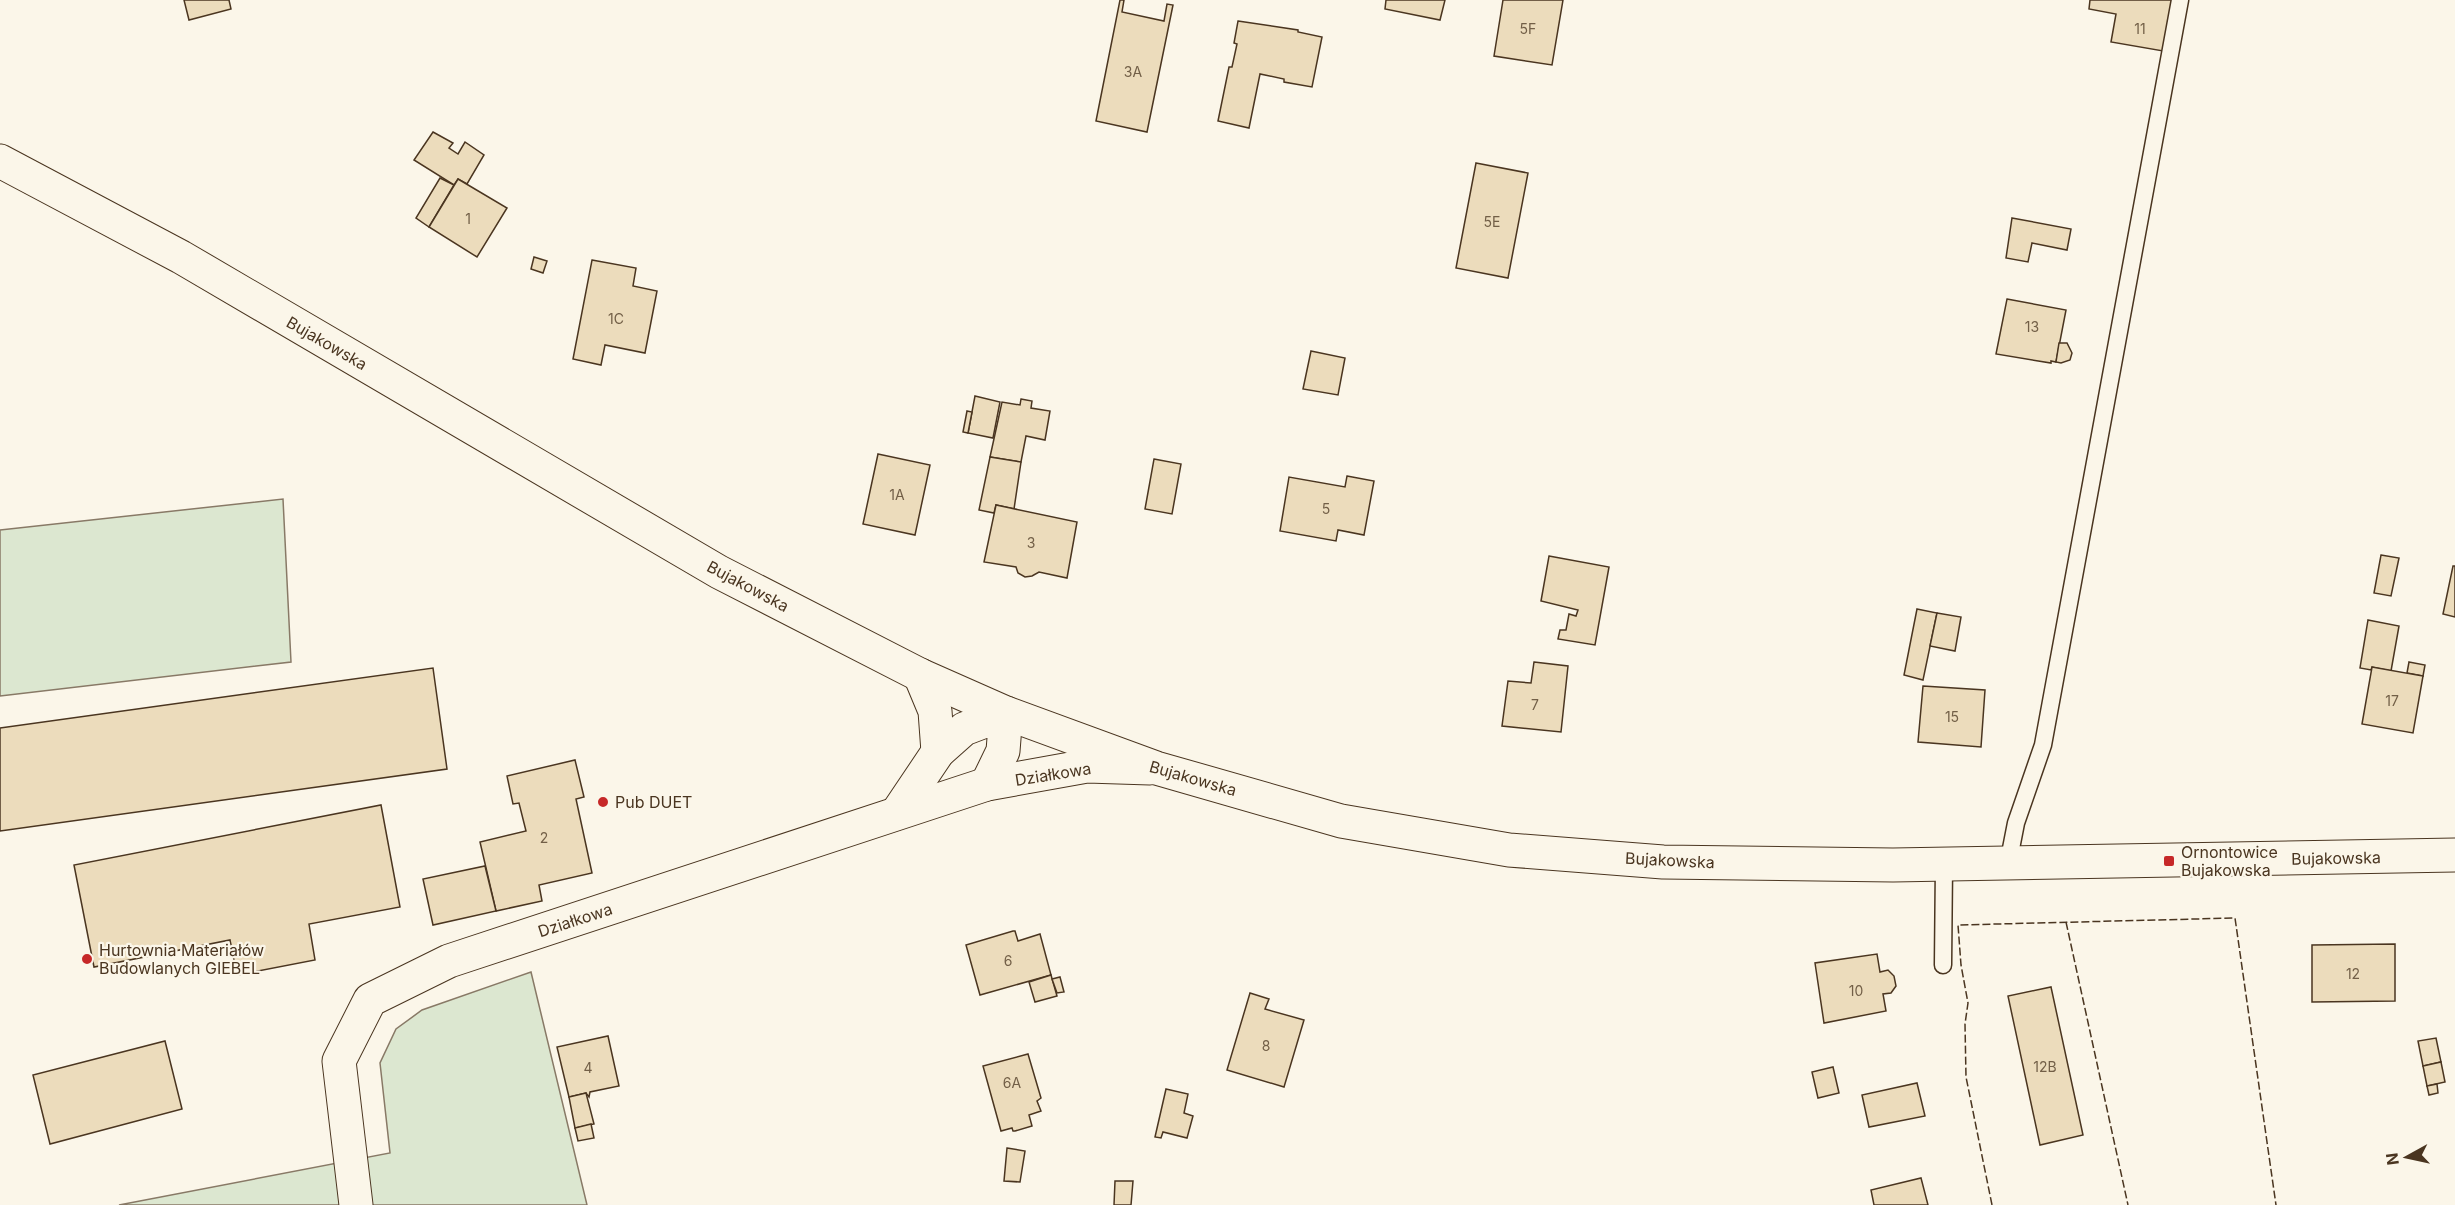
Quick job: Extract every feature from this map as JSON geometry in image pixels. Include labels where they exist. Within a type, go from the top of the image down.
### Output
[{"type":"main road","name":"Bujakowska","points":[[0,161],[68,195],[181,257],[719,572],[920,675],[1006,713],[1156,768],[1341,820],[1509,850],[1664,862],[1842,865],[2008,864],[2455,855]]},
{"type":"main road","points":[[920,675],[935,711],[938,752]]},
{"type":"main road","points":[[897,813],[938,752],[964,729],[1006,713]]},
{"type":"main road","name":"Działkowa","points":[[987,784],[1003,751],[1006,713]]},
{"type":"main road","name":"Działkowa","points":[[356,1205],[339,1061],[370,1000],[449,961],[987,784],[1087,766],[1156,768]]},
{"type":"lane","points":[[2008,864],[2016,823],[2043,745],[2180,0]]},
{"type":"lane","points":[[1943,965],[1944,864]]},
{"type":"green space","points":[[283,499],[291,662],[0,696],[0,530]]},
{"type":"green space","points":[[531,972],[587,1205],[119,1205],[390,1153],[380,1063],[396,1029],[422,1010]]},
{"type":"building","points":[[184,0],[229,0],[231,9],[189,20]]},
{"type":"building","points":[[1120,0],[1124,0],[1122,12],[1164,21],[1167,4],[1173,5],[1147,132],[1096,121]]},
{"type":"building","points":[[1386,0],[1445,0],[1440,20],[1385,9]]},
{"type":"building","points":[[1503,0],[1563,0],[1552,65],[1494,56]]},
{"type":"building","points":[[2090,0],[2172,0],[2163,51],[2111,42],[2116,14],[2089,9]]},
{"type":"building","points":[[1238,21],[1298,30],[1298,32],[1322,37],[1312,87],[1284,82],[1284,79],[1260,74],[1249,128],[1218,121],[1229,67],[1232,67],[1237,44],[1234,43]]},
{"type":"building","points":[[433,132],[453,143],[449,148],[458,154],[465,142],[484,155],[467,184],[458,179],[454,185],[414,160]]},
{"type":"building","points":[[1476,163],[1528,173],[1508,278],[1456,268]]},
{"type":"building","points":[[440,178],[454,185],[429,227],[416,218]]},
{"type":"building","points":[[458,179],[507,208],[477,257],[429,227]]},
{"type":"building","points":[[2012,218],[2071,229],[2067,250],[2032,243],[2028,262],[2006,258]]},
{"type":"building","points":[[534,257],[547,261],[543,273],[531,269]]},
{"type":"building","points":[[592,260],[636,268],[633,286],[657,291],[645,353],[605,345],[601,365],[573,359]]},
{"type":"building","points":[[2007,299],[2066,310],[2056,362],[1996,354]]},
{"type":"building","points":[[2059,343],[2067,343],[2072,353],[2070,360],[2056,362]]},
{"type":"building","points":[[1311,351],[1345,358],[1338,395],[1303,389]]},
{"type":"building","points":[[975,396],[1000,402],[993,438],[968,433]]},
{"type":"building","points":[[1021,399],[1032,401],[1031,408],[1050,411],[1045,440],[1026,436],[1021,462],[990,457],[1002,402],[1020,405]]},
{"type":"building","points":[[967,411],[972,412],[968,433],[963,432]]},
{"type":"building","points":[[878,454],[930,465],[915,535],[863,524]]},
{"type":"building","points":[[990,457],[1021,462],[1014,509],[996,505],[994,513],[979,510]]},
{"type":"building","points":[[1154,459],[1181,464],[1172,514],[1145,509]]},
{"type":"building","points":[[1347,476],[1374,481],[1364,535],[1338,530],[1336,541],[1280,531],[1289,477],[1345,487]]},
{"type":"building","points":[[996,505],[1077,522],[1067,578],[1039,572],[1025,577],[1018,573],[1016,567],[984,562]]},
{"type":"building","points":[[2381,555],[2399,558],[2391,596],[2374,593]]},
{"type":"building","points":[[1549,556],[1609,567],[1595,645],[1558,639],[1560,630],[1566,630],[1569,614],[1576,616],[1578,610],[1541,601]]},
{"type":"building","points":[[2453,566],[2455,566],[2455,617],[2443,614]]},
{"type":"building","points":[[1917,609],[1937,613],[1923,680],[1904,675]]},
{"type":"building","points":[[1937,613],[1961,617],[1955,651],[1930,646]]},
{"type":"building","points":[[2368,620],[2399,626],[2391,671],[2372,667],[2371,670],[2360,668]]},
{"type":"building","points":[[1534,662],[1568,666],[1561,732],[1502,726],[1508,681],[1531,683]]},
{"type":"building","points":[[2409,662],[2425,665],[2423,676],[2407,673]]},
{"type":"building","points":[[2372,667],[2423,676],[2413,733],[2362,724]]},
{"type":"building","points":[[433,668],[447,769],[0,831],[0,728]]},
{"type":"building","points":[[1923,686],[1985,690],[1981,747],[1918,742]]},
{"type":"building","points":[[575,760],[584,797],[576,799],[592,873],[539,885],[542,901],[496,911],[480,842],[526,831],[519,803],[513,804],[507,776]]},
{"type":"building","points":[[381,805],[400,907],[309,924],[315,960],[237,975],[230,940],[94,967],[74,865]]},
{"type":"building","points":[[485,866],[496,911],[433,925],[423,879]]},
{"type":"building","points":[[1013,931],[1018,941],[1040,934],[1051,975],[980,995],[966,945]]},
{"type":"building","points":[[2395,944],[2395,1001],[2312,1002],[2312,945]]},
{"type":"building","points":[[1877,954],[1880,972],[1888,970],[1894,976],[1896,986],[1891,993],[1883,994],[1886,1011],[1824,1023],[1815,963]]},
{"type":"building","points":[[1051,975],[1057,996],[1035,1002],[1029,982]]},
{"type":"building","points":[[1060,977],[1064,992],[1057,993],[1052,979]]},
{"type":"building","points":[[2051,987],[2083,1135],[2040,1145],[2008,996]]},
{"type":"building","points":[[1250,993],[1269,999],[1265,1009],[1304,1020],[1284,1087],[1227,1070]]},
{"type":"building","points":[[608,1036],[619,1086],[590,1092],[589,1097],[586,1093],[569,1097],[557,1047]]},
{"type":"building","points":[[2436,1038],[2441,1062],[2423,1066],[2418,1041]]},
{"type":"building","points":[[165,1041],[182,1109],[50,1144],[33,1075]]},
{"type":"building","points":[[1028,1054],[1041,1098],[1037,1101],[1041,1111],[1029,1115],[1032,1126],[1015,1131],[1012,1128],[1001,1131],[983,1066]]},
{"type":"building","points":[[2441,1062],[2445,1082],[2427,1086],[2423,1066]]},
{"type":"building","points":[[1833,1067],[1839,1093],[1818,1098],[1812,1072]]},
{"type":"building","points":[[1917,1083],[1925,1116],[1869,1127],[1862,1095]]},
{"type":"building","points":[[2437,1084],[2438,1093],[2429,1095],[2427,1086]]},
{"type":"building","points":[[1166,1089],[1188,1094],[1184,1113],[1193,1116],[1187,1138],[1163,1132],[1161,1138],[1155,1137]]},
{"type":"building","points":[[586,1093],[594,1124],[575,1128],[569,1097]]},
{"type":"building","points":[[591,1124],[594,1138],[578,1141],[575,1128]]},
{"type":"building","points":[[1007,1148],[1025,1151],[1020,1182],[1004,1181]]},
{"type":"building","points":[[1921,1178],[1928,1205],[1874,1205],[1871,1190]]},
{"type":"building","points":[[1115,1181],[1133,1181],[1131,1205],[1114,1205]]},
{"type":"fence","points":[[1992,1205],[1966,1077],[1965,1024],[1968,1003],[1961,965],[1958,925],[2235,918],[2276,1205]]},
{"type":"fence","points":[[2066,922],[2128,1205]]},
{"type":"place","name":"Pub DUET","points":[[603,802]]},
{"type":"place","name":"Ornontowice Bujakowska","points":[[2169,861]]},
{"type":"place","name":"Hurtownia Materiałów Budowlanych GIEBEL","points":[[87,959]]}]
